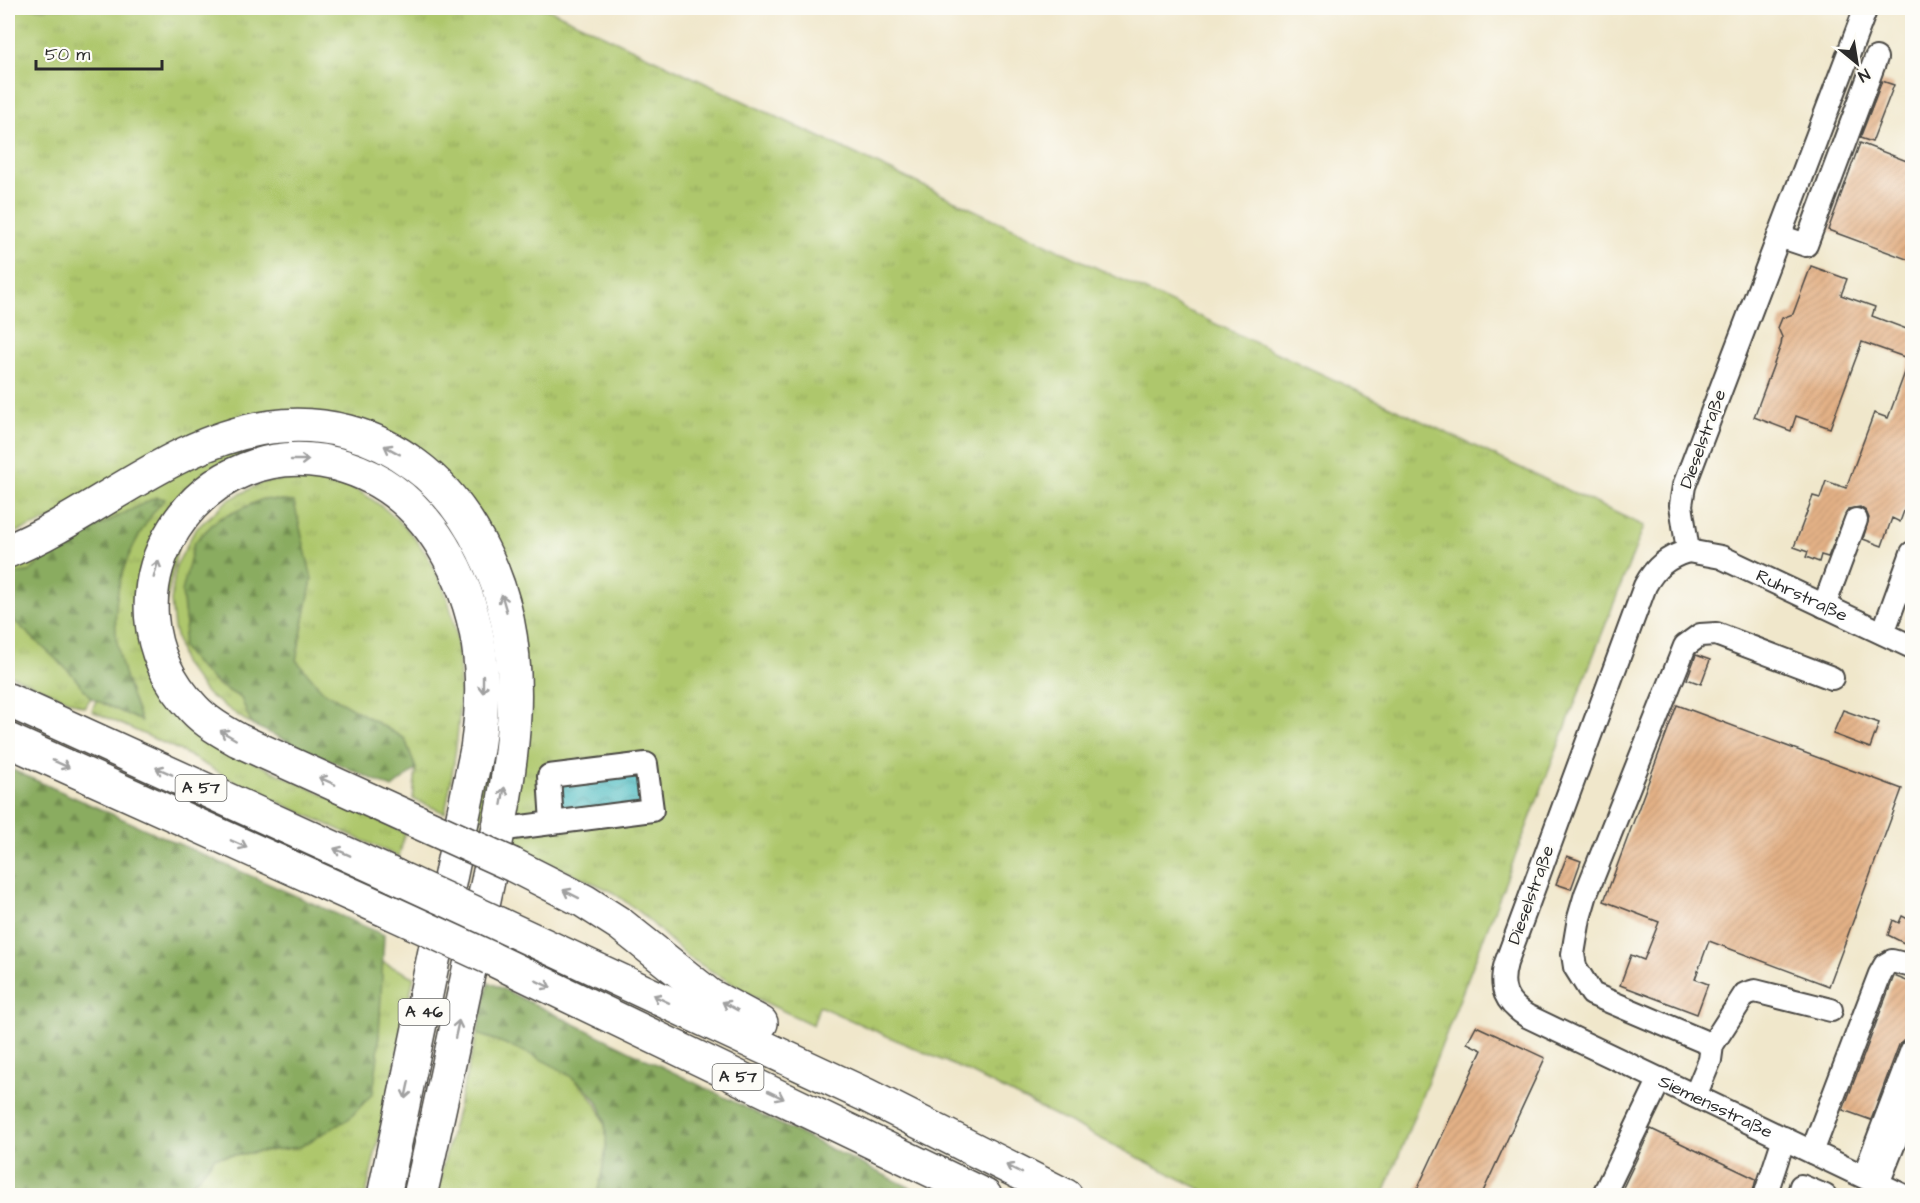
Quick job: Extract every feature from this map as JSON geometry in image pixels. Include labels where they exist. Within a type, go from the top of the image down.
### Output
[{"type":"highway","points":[[8,551],[55,528],[186,454],[245,432],[301,425],[327,427],[380,443],[404,456],[427,474],[462,514],[488,560],[506,611],[512,639],[515,699],[512,741],[498,830],[420,1196]]},
{"type":"highway","name":"A 46","points":[[384,1196],[477,749],[483,686],[478,631],[470,604],[451,560],[438,538],[424,519],[394,491],[362,472],[335,464],[309,459],[285,459],[258,464],[236,473],[198,499],[182,516],[168,537],[158,560],[152,583],[150,610],[159,655],[181,694],[213,726],[238,740],[418,822],[513,865],[584,901],[611,918],[709,995],[798,1042],[866,1095]]},
{"type":"highway","name":"A 57","points":[[8,700],[395,876],[866,1095],[1066,1196]]},
{"type":"highway","name":"A 57","points":[[8,740],[490,958],[985,1196]]},
{"type":"street","name":"Dieselstraße","points":[[1527,1016],[1506,998],[1502,987],[1506,963],[1645,586],[1652,573],[1663,562],[1689,551],[1681,505],[1684,486],[1866,8]]},
{"type":"street","points":[[1779,236],[1806,244],[1876,58]]},
{"type":"street","points":[[1824,606],[1856,520]]},
{"type":"street","name":"Ruhrstraße","points":[[1689,551],[1721,557],[1912,647]]},
{"type":"street","points":[[1883,633],[1912,553]]},
{"type":"street","points":[[1712,1045],[1592,994],[1575,967],[1573,954],[1586,894],[1685,646],[1700,635],[1716,634],[1832,678]]},
{"type":"street","points":[[498,830],[552,823],[651,810],[646,764],[549,776],[552,823]]},
{"type":"street","points":[[1812,1152],[1880,974],[1892,961],[1912,966]]},
{"type":"street","points":[[1695,1096],[1710,1060],[1712,1045],[1745,994],[1755,991],[1831,1010]]},
{"type":"street","name":"Siemensstraße","points":[[1527,1016],[1784,1138],[1872,1185],[1904,1196]]},
{"type":"street","points":[[1872,1185],[1912,1050]]},
{"type":"street","points":[[1603,1196],[1660,1079]]},
{"type":"street","points":[[1872,1185],[1912,1098]]},
{"type":"street","points":[[1765,1196],[1784,1138]]},
{"type":"street","points":[[1798,1196],[1802,1186],[1825,1196]]},
{"type":"green space","points":[[8,8],[546,8],[1644,526],[1383,1196],[1212,1195],[971,1073],[819,1006],[813,1025],[758,999],[688,957],[641,913],[611,891],[507,844],[487,532],[336,415],[8,535]]},
{"type":"green space","points":[[287,435],[360,445],[423,482],[486,578],[506,689],[480,828],[474,825],[493,629],[355,455],[190,488],[151,675],[178,716],[217,745],[405,833],[399,857],[241,785],[179,750],[92,711],[96,700],[140,720],[118,652],[115,610],[118,588],[135,542],[155,509],[164,500],[50,554],[29,572],[8,574],[8,564],[209,454]]},
{"type":"green space","points":[[297,478],[338,483],[353,488],[374,500],[392,515],[420,545],[440,579],[452,616],[459,655],[460,695],[452,775],[445,813],[413,799],[416,769],[405,739],[322,691],[296,660],[312,579],[263,499],[217,520],[182,592],[186,625],[182,646],[216,684],[241,698],[252,725],[207,694],[183,663],[174,628],[171,601],[176,566],[195,530],[227,501],[261,483]]},
{"type":"green space","points":[[156,497],[165,499],[151,515],[134,545],[118,590],[116,611],[119,655],[141,721],[91,698],[71,673],[8,615],[8,574],[29,572],[50,554]]},
{"type":"green space","points":[[263,499],[294,502],[312,579],[296,660],[323,691],[405,739],[416,769],[392,788],[252,725],[241,698],[208,676],[182,646],[186,625],[182,592],[194,543],[217,520]]},
{"type":"green space","points":[[8,615],[71,673],[91,698],[84,707],[8,674]]},
{"type":"green space","points":[[8,768],[384,935],[378,1056],[373,1093],[350,1118],[300,1147],[215,1157],[183,1195],[8,1195]]},
{"type":"green space","points":[[382,962],[414,977],[366,1195],[183,1196],[215,1157],[300,1147],[378,1056]]},
{"type":"green space","points":[[489,982],[925,1195],[597,1195],[606,1141],[601,1109],[593,1096],[565,1072],[509,1045],[477,1034]]},
{"type":"green space","points":[[477,1034],[520,1049],[563,1071],[581,1085],[595,1102],[604,1122],[607,1146],[597,1195],[435,1196]]},
{"type":"water","points":[[643,769],[647,804],[559,815],[554,781]]},
{"type":"building","points":[[1882,81],[1894,85],[1872,142],[1860,138]]},
{"type":"building","points":[[1860,143],[1912,163],[1912,261],[1828,230]]},
{"type":"building","points":[[1811,266],[1847,279],[1841,295],[1875,307],[1872,316],[1912,331],[1912,489],[1900,522],[1892,518],[1882,546],[1863,539],[1869,518],[1866,511],[1860,507],[1848,509],[1828,557],[1821,555],[1819,562],[1806,557],[1808,552],[1794,547],[1813,496],[1820,498],[1826,481],[1846,488],[1874,413],[1888,418],[1910,359],[1862,342],[1830,428],[1796,416],[1791,431],[1754,417],[1781,345],[1782,337],[1778,328],[1782,318],[1793,314]]},
{"type":"building","points":[[1696,655],[1710,660],[1701,684],[1687,679]]},
{"type":"building","points":[[1677,705],[1902,789],[1829,986],[1709,941],[1695,979],[1708,984],[1697,1014],[1620,985],[1631,955],[1644,960],[1659,922],[1604,901]]},
{"type":"building","points":[[1843,710],[1879,723],[1870,748],[1833,734]]},
{"type":"building","points":[[1567,856],[1581,861],[1571,889],[1556,884]]},
{"type":"building","points":[[1902,916],[1912,921],[1912,947],[1888,935],[1893,920],[1899,923]]},
{"type":"building","points":[[1894,976],[1912,983],[1912,1021],[1906,1038],[1899,1045],[1871,1120],[1843,1110]]},
{"type":"building","points":[[1476,1026],[1545,1058],[1481,1196],[1414,1196],[1482,1050],[1467,1043]]},
{"type":"building","points":[[1651,1129],[1756,1179],[1752,1196],[1619,1196]]}]
